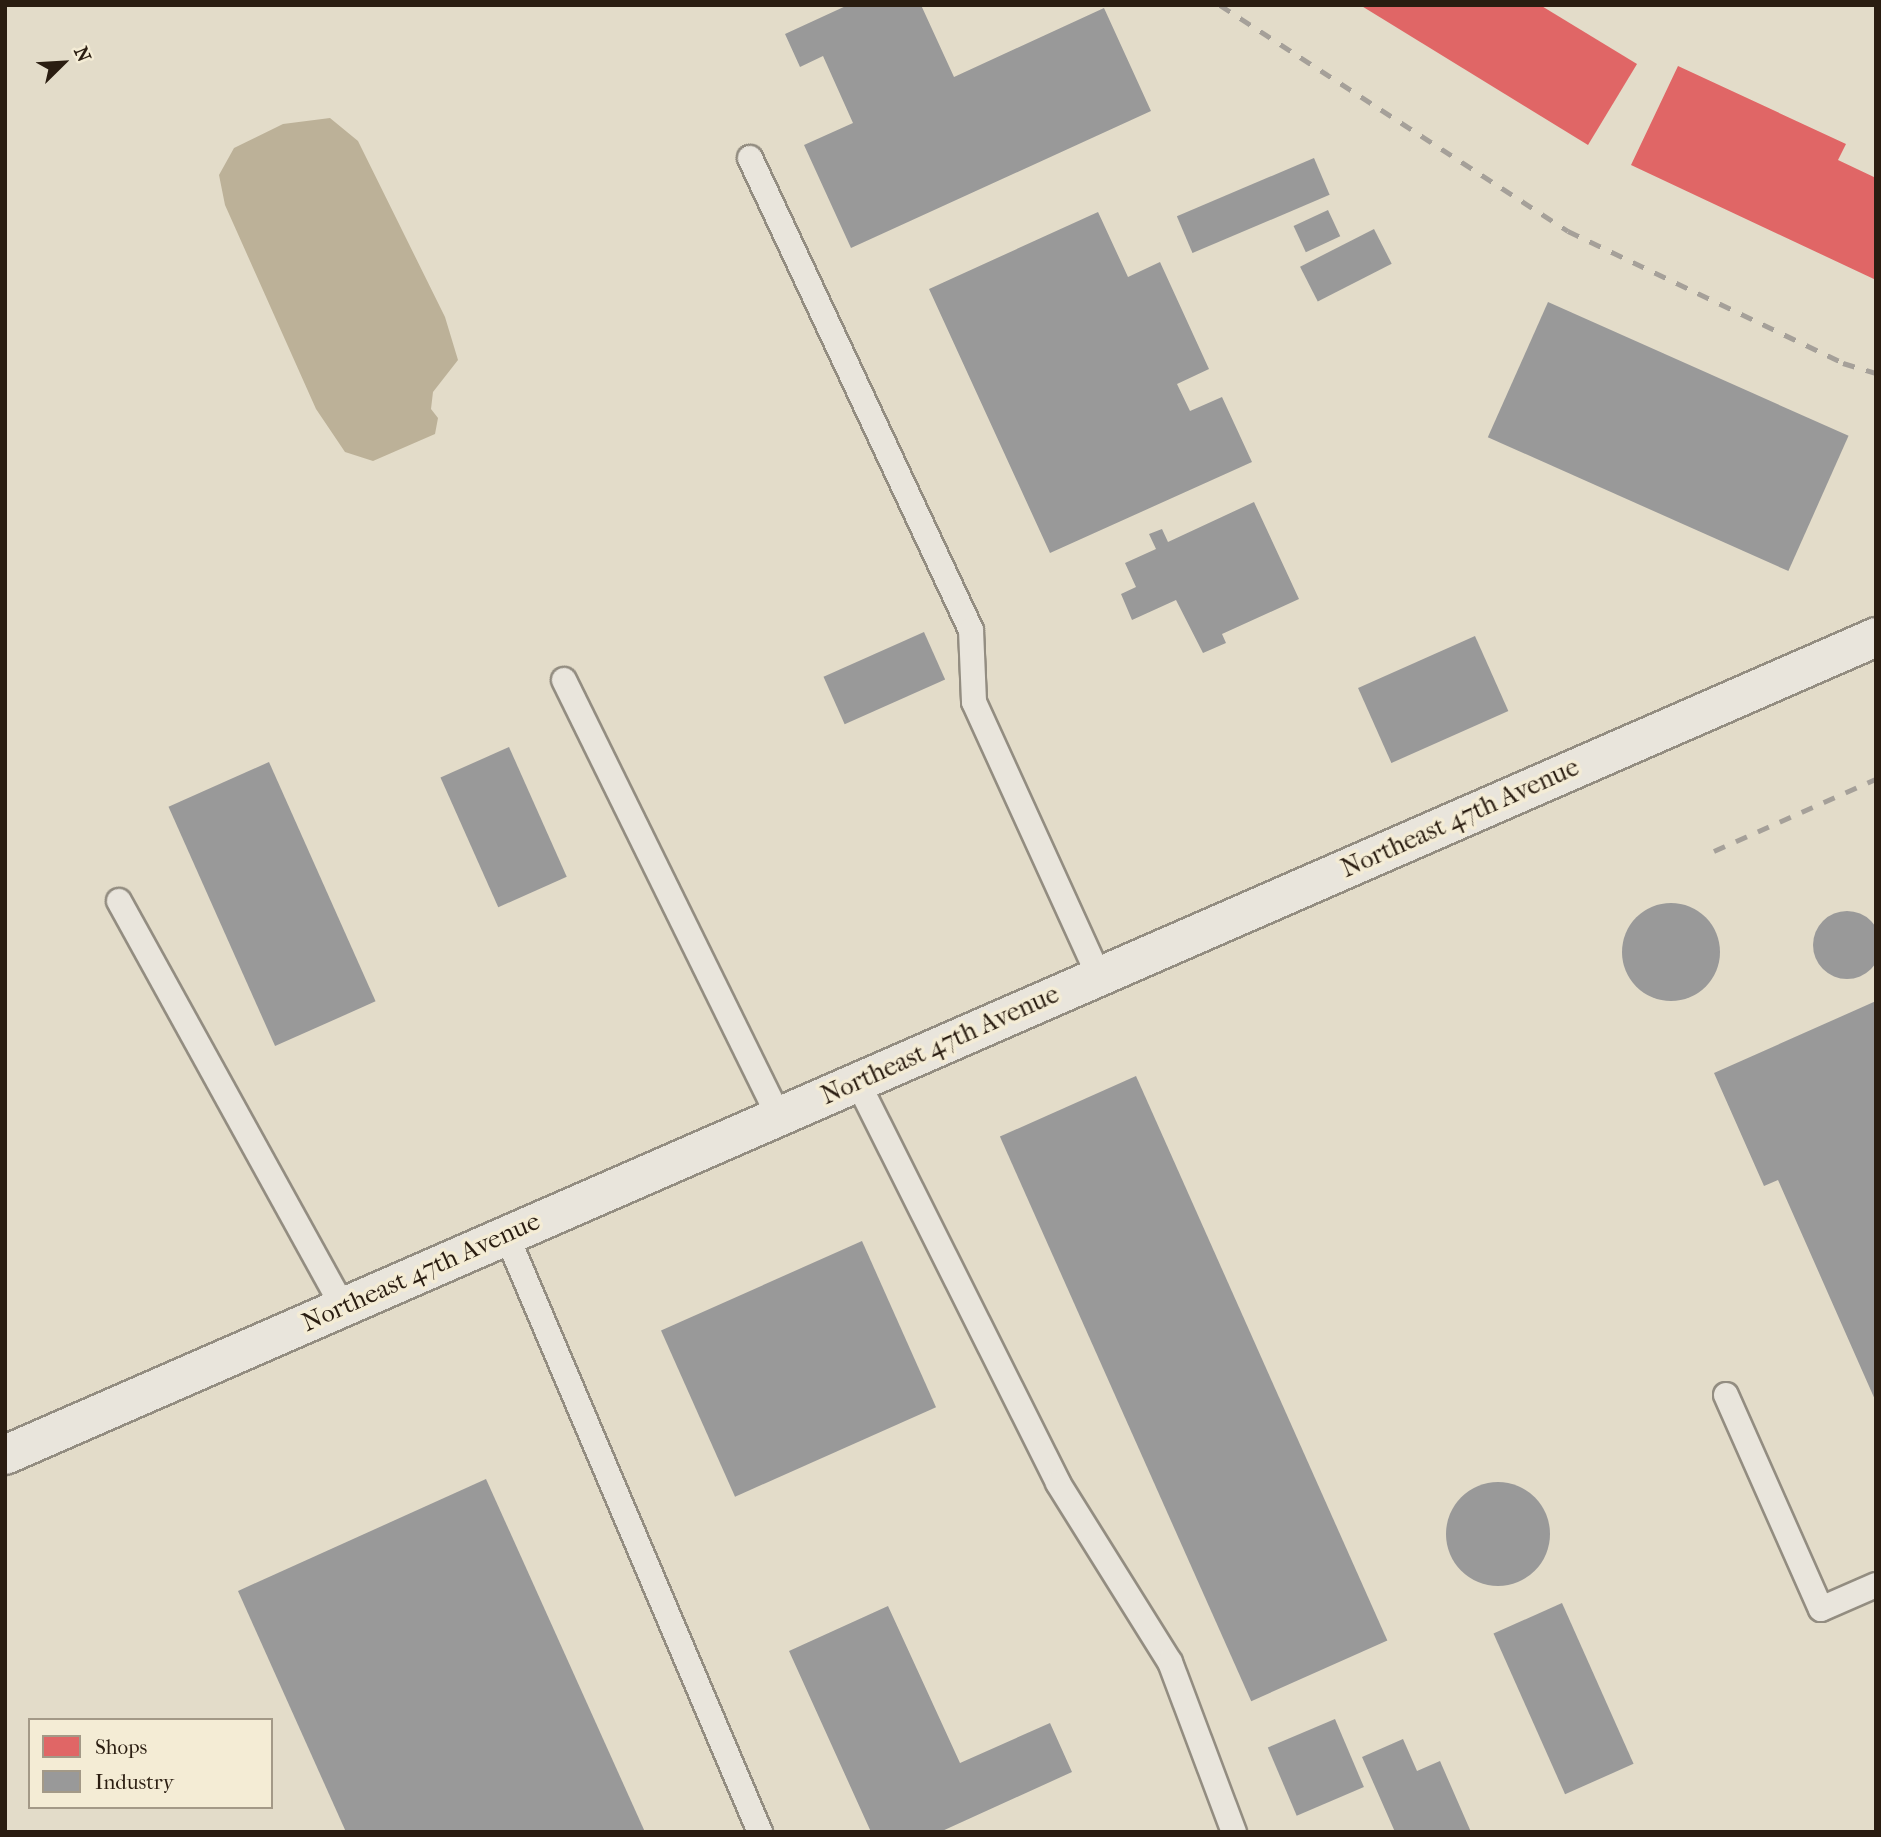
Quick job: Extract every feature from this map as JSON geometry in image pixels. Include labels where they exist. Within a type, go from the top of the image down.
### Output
[{"type":"street","name":"Northeast 47th Avenue","points":[[5,1455],[1876,636]]},
{"type":"lane","points":[[750,158],[971,629],[974,702],[1099,976]]},
{"type":"lane","points":[[564,680],[779,1116]]},
{"type":"lane","points":[[119,901],[342,1306]]},
{"type":"lane","points":[[857,1082],[1058,1483],[1170,1662],[1234,1832]]},
{"type":"lane","points":[[506,1234],[760,1832]]},
{"type":"lane","points":[[1726,1395],[1821,1609],[1876,1585]]},
{"type":"shaded area","points":[[330,118],[358,141],[445,317],[458,360],[433,392],[431,409],[438,418],[435,434],[373,461],[345,452],[316,409],[225,205],[219,175],[234,148],[283,124]]},
{"type":"building: Shops","points":[[1360,5],[1540,5],[1637,64],[1588,145]]},
{"type":"building: Shops","points":[[1678,66],[1846,144],[1838,160],[1876,178],[1876,280],[1631,165]]},
{"type":"building: Industry","points":[[848,5],[921,5],[954,77],[1104,8],[1151,111],[851,248],[804,145],[853,123],[823,56],[800,67],[785,34]]},
{"type":"building: Industry","points":[[1314,158],[1330,195],[1192,253],[1177,216]]},
{"type":"building: Industry","points":[[1328,210],[1340,236],[1306,252],[1294,226]]},
{"type":"building: Industry","points":[[1098,212],[1128,277],[1160,262],[1209,369],[1177,384],[1190,411],[1222,397],[1252,462],[1050,553],[929,289]]},
{"type":"building: Industry","points":[[1374,229],[1392,264],[1318,301],[1300,267]]},
{"type":"building: Industry","points":[[1548,302],[1849,436],[1788,571],[1488,437]]},
{"type":"building: Industry","points":[[1254,502],[1299,599],[1222,634],[1226,643],[1203,653],[1176,600],[1132,620],[1121,594],[1136,587],[1125,563],[1156,549],[1149,534],[1162,529],[1168,542]]},
{"type":"building: Industry","points":[[924,632],[945,680],[845,724],[824,677]]},
{"type":"building: Industry","points":[[1475,636],[1508,711],[1391,763],[1358,688]]},
{"type":"building: Industry","points":[[509,747],[567,877],[498,907],[440,778]]},
{"type":"building: Industry","points":[[269,762],[376,1001],[275,1046],[169,807]]},
{"type":"building: Industry","points":[[1671,903],[1690,907],[1706,917],[1716,933],[1720,952],[1716,971],[1706,987],[1690,997],[1671,1001],[1652,997],[1636,987],[1626,971],[1622,952],[1626,933],[1636,917],[1652,907]]},
{"type":"building: Industry","points":[[1847,911],[1860,914],[1871,921],[1878,932],[1881,945],[1878,958],[1871,969],[1860,976],[1847,979],[1834,976],[1823,969],[1816,958],[1813,945],[1816,932],[1823,921],[1834,914]]},
{"type":"building: Industry","points":[[1876,1001],[1876,1402],[1778,1180],[1764,1186],[1714,1073]]},
{"type":"building: Industry","points":[[1136,1076],[1387,1641],[1251,1701],[1000,1137]]},
{"type":"building: Industry","points":[[862,1241],[936,1407],[735,1497],[661,1330]]},
{"type":"building: Industry","points":[[486,1479],[645,1832],[346,1832],[238,1591]]},
{"type":"building: Industry","points":[[1498,1482],[1518,1486],[1535,1497],[1546,1514],[1550,1534],[1546,1554],[1535,1571],[1518,1582],[1498,1586],[1478,1582],[1461,1571],[1450,1554],[1446,1534],[1450,1514],[1461,1497],[1478,1486]]},
{"type":"building: Industry","points":[[1562,1603],[1634,1764],[1565,1794],[1493,1634]]},
{"type":"building: Industry","points":[[888,1606],[960,1763],[1050,1723],[1072,1772],[940,1832],[871,1832],[789,1651]]},
{"type":"building: Industry","points":[[1335,1719],[1364,1787],[1297,1816],[1268,1748]]},
{"type":"building: Industry","points":[[1403,1739],[1417,1771],[1440,1761],[1471,1832],[1395,1832],[1362,1757]]},
{"type":"railway","points":[[1220,5],[1568,231],[1843,363],[1876,373]]},
{"type":"railway","points":[[1714,851],[1876,779]]}]
